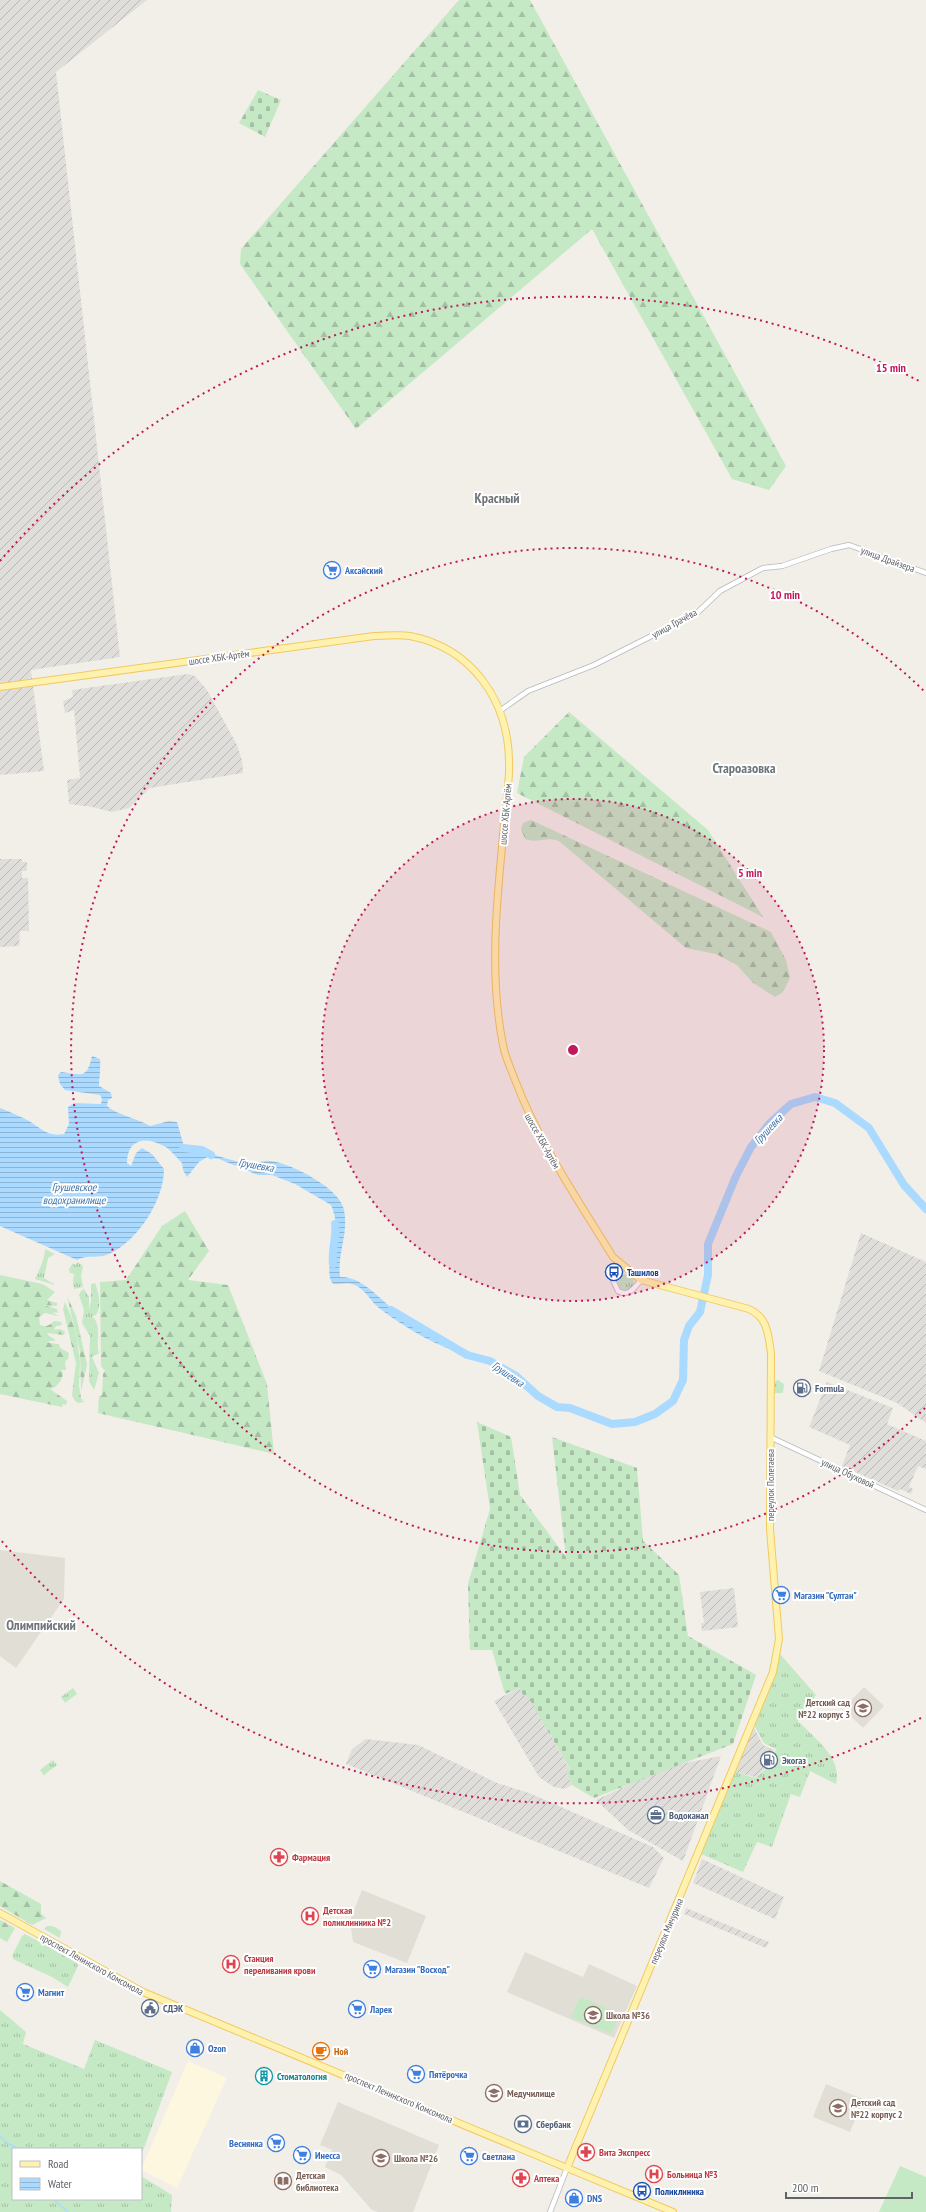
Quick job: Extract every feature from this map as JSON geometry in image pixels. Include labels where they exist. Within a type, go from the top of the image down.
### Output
[{"type":"main road","name":"шоссе ХБК-Артём","points":[[0,687],[359,638],[409,636],[438,644],[458,656],[474,670],[501,710],[509,762],[496,924],[495,985],[503,1047],[527,1111],[572,1192],[613,1258],[620,1265],[641,1280],[749,1309],[756,1312],[764,1322]]},
{"type":"main road","name":"переулок Полетаева","points":[[764,1322],[768,1329],[770,1353],[770,1529],[778,1634],[777,1648]]},
{"type":"main road","name":"переулок Мичурина","points":[[567,2168],[751,1729],[773,1672],[777,1648]]},
{"type":"main road","name":"проспект Ленинского Комсомола","points":[[0,1913],[162,2001],[253,2036],[673,2212]]},
{"type":"street","name":"улица Драйзера","points":[[849,546],[926,573]]},
{"type":"street","name":"улица Грачёва","points":[[501,710],[528,692],[594,666],[697,613],[720,591],[763,568],[782,566],[830,549],[849,546]]},
{"type":"street","points":[[620,1265],[613,1280],[618,1291],[630,1292],[641,1280]]},
{"type":"street","name":"улица Обуховой","points":[[770,1437],[926,1510]]},
{"type":"street","name":"переулок Мичурина","points":[[550,2212],[567,2168]]},
{"type":"shaded area","points":[[0,0],[147,0],[56,72],[120,657],[31,670],[44,771],[0,775]]},
{"type":"shaded area","points":[[188,674],[195,676],[207,690],[237,745],[242,760],[243,773],[150,788],[129,808],[112,812],[92,807],[69,804],[67,780],[80,778],[74,710],[65,713],[63,701],[73,697],[72,690]]},
{"type":"shaded area","points":[[0,859],[22,859],[22,862],[27,862],[27,871],[22,871],[22,878],[28,878],[29,931],[20,931],[19,946],[0,947]]},
{"type":"shaded area","points":[[861,1233],[926,1262],[926,1423],[897,1403],[819,1371]]},
{"type":"shaded area","points":[[827,1382],[893,1408],[887,1424],[926,1441],[926,1469],[918,1466],[909,1487],[913,1489],[911,1494],[900,1489],[898,1491],[842,1466],[850,1445],[809,1427]]},
{"type":"shaded area","points":[[0,1550],[65,1558],[64,1599],[16,1668],[0,1656]]},
{"type":"shaded area","points":[[734,1588],[738,1627],[702,1631],[701,1623],[704,1623],[700,1592]]},
{"type":"shaded area","name":"Детский сад №22 корпус 3","points":[[864,1687],[884,1706],[863,1728],[843,1709]]},
{"type":"shaded area","points":[[519,1688],[527,1694],[570,1770],[566,1772],[572,1785],[565,1789],[554,1787],[539,1777],[494,1701]]},
{"type":"shaded area","points":[[753,1726],[763,1745],[774,1750],[769,1766],[755,1777],[735,1772]]},
{"type":"shaded area","points":[[366,1739],[418,1745],[497,1783],[529,1793],[653,1847],[664,1858],[649,1888],[346,1764],[352,1749]]},
{"type":"shaded area","name":"Водоканал","points":[[721,1756],[683,1861],[628,1830],[596,1800],[669,1766]]},
{"type":"shaded area","points":[[702,1859],[784,1897],[775,1919],[693,1883]]},
{"type":"shaded area","points":[[362,1890],[426,1916],[407,1963],[353,1942],[350,1920]]},
{"type":"shaded area","points":[[686,1908],[769,1942],[766,1948],[684,1914]]},
{"type":"shaded area","name":"Школа №36","points":[[525,1952],[583,1977],[589,1964],[637,1986],[614,2038],[507,1992]]},
{"type":"shaded area","points":[[188,2061],[227,2078],[177,2188],[142,2170]]},
{"type":"shaded area","name":"Детский сад №22 корпус 2","points":[[826,2084],[863,2099],[850,2132],[813,2117]]},
{"type":"shaded area","name":"Школа №26","points":[[338,2102],[439,2145],[413,2212],[378,2212],[372,2210],[341,2175],[325,2167],[332,2150],[320,2145]]},
{"type":"green space","points":[[459,0],[530,0],[786,466],[769,490],[732,479],[592,229],[356,429],[240,264],[241,249]]},
{"type":"green space","points":[[258,90],[281,100],[265,137],[239,123]]},
{"type":"green space","points":[[569,712],[708,830],[763,917],[517,793],[524,757]]},
{"type":"green space","points":[[531,820],[771,932],[786,960],[790,978],[783,992],[775,997],[752,982],[737,965],[716,954],[686,948],[559,841],[549,839],[534,841],[525,839],[521,829],[523,823]]},
{"type":"green space","points":[[185,1211],[209,1251],[188,1280],[228,1285],[267,1384],[274,1454],[98,1413],[99,1396],[102,1395],[103,1374],[105,1371],[101,1366],[100,1282],[126,1280],[162,1226]]},
{"type":"green space","points":[[45,1249],[55,1254],[48,1258],[44,1278],[55,1285],[35,1279],[43,1261]]},
{"type":"green space","points":[[78,1262],[83,1266],[81,1276],[83,1287],[74,1289],[74,1274],[70,1273],[69,1269],[73,1263],[75,1265]]},
{"type":"green space","points":[[626,1274],[632,1276],[634,1282],[632,1288],[626,1290],[620,1288],[618,1282],[620,1276]]},
{"type":"green space","points":[[0,1275],[42,1284],[55,1292],[47,1300],[57,1303],[57,1306],[44,1305],[57,1309],[58,1313],[52,1312],[58,1316],[45,1313],[39,1317],[40,1325],[42,1326],[47,1326],[54,1321],[61,1322],[62,1325],[56,1326],[54,1330],[60,1329],[65,1332],[64,1335],[47,1333],[55,1341],[48,1341],[49,1343],[59,1344],[60,1348],[69,1353],[68,1359],[65,1361],[66,1370],[60,1370],[63,1372],[61,1380],[55,1387],[50,1389],[67,1401],[66,1405],[63,1404],[62,1407],[0,1394]]},
{"type":"green space","points":[[95,1283],[99,1295],[99,1308],[96,1315],[92,1316],[98,1330],[99,1353],[92,1357],[99,1373],[94,1390],[89,1381],[90,1336],[82,1323],[84,1310],[79,1295],[84,1289],[89,1297],[89,1309],[91,1301],[91,1284]]},
{"type":"green space","points":[[67,1296],[76,1316],[87,1365],[81,1391],[80,1352]]},
{"type":"green space","points":[[65,1302],[71,1316],[80,1361],[79,1385],[81,1398],[84,1402],[78,1403],[72,1395],[76,1363],[63,1309]]},
{"type":"green space","points":[[778,1380],[784,1384],[783,1393],[775,1393],[775,1381]]},
{"type":"green space","points":[[477,1422],[511,1437],[520,1495],[566,1557],[552,1437],[637,1468],[643,1541],[679,1575],[688,1636],[756,1675],[733,1744],[594,1798],[572,1785],[566,1772],[570,1769],[527,1695],[524,1696],[519,1688],[505,1694],[492,1650],[470,1650],[468,1584],[490,1509]]},
{"type":"green space","points":[[779,1653],[816,1695],[798,1721],[826,1749],[831,1757],[837,1775],[836,1784],[810,1771],[800,1797],[791,1794],[772,1847],[757,1842],[743,1872],[701,1854],[735,1772],[755,1778],[770,1766],[776,1749],[764,1743],[754,1725]]},
{"type":"green space","points":[[73,1688],[77,1694],[65,1703],[61,1697]]},
{"type":"green space","points":[[53,1760],[57,1765],[44,1775],[40,1770]]},
{"type":"green space","points":[[0,1881],[41,1904],[41,1914],[46,1918],[32,1925],[0,1906]]},
{"type":"green space","points":[[0,1920],[15,1928],[7,1942],[0,1938]]},
{"type":"green space","points":[[47,1926],[55,1927],[61,1931],[60,1938],[44,1929]]},
{"type":"green space","points":[[25,1934],[77,1963],[78,1966],[68,1987],[52,1977],[13,1959],[12,1956],[22,1936]]},
{"type":"green space","points":[[580,1997],[620,2014],[611,2034],[571,2017]]},
{"type":"green space","points":[[0,2010],[26,2032],[23,2044],[84,2069],[95,2040],[172,2072],[142,2153],[142,2148],[12,2148],[12,2200],[142,2200],[142,2177],[172,2195],[171,2212],[0,2212]]},
{"type":"green space","points":[[900,2166],[926,2177],[926,2212],[879,2212]]},
{"type":"water","name":"Грушевское водохранилище","points":[[92,1056],[100,1059],[99,1086],[111,1093],[112,1098],[108,1100],[107,1106],[122,1115],[150,1126],[169,1121],[177,1122],[185,1150],[208,1153],[244,1163],[271,1161],[280,1163],[314,1178],[334,1193],[341,1202],[345,1219],[340,1260],[340,1277],[349,1278],[365,1285],[409,1321],[444,1341],[471,1352],[467,1355],[444,1347],[399,1323],[379,1308],[360,1288],[352,1284],[333,1284],[330,1279],[329,1267],[336,1236],[336,1228],[335,1216],[331,1205],[295,1184],[272,1175],[258,1175],[219,1159],[207,1157],[199,1162],[187,1177],[183,1170],[182,1163],[166,1147],[144,1140],[133,1145],[128,1155],[127,1163],[131,1166],[136,1153],[142,1148],[152,1154],[164,1169],[163,1181],[154,1206],[139,1230],[120,1248],[109,1254],[84,1257],[77,1260],[0,1226],[0,1108],[26,1119],[49,1133],[58,1135],[64,1134],[69,1124],[68,1107],[74,1103],[101,1104],[102,1099],[100,1095],[65,1090],[60,1084],[58,1075],[61,1072],[82,1074],[86,1072]]},
{"type":"waterway","name":"Грушевка","points":[[391,1310],[467,1355],[490,1361],[516,1376],[538,1396],[557,1407],[570,1408],[612,1424],[635,1422],[655,1414],[673,1401],[683,1380],[684,1340],[689,1326],[700,1312],[708,1275],[708,1244],[736,1176],[751,1147],[769,1124],[791,1104],[815,1097],[835,1103],[869,1128],[904,1185],[926,1209]]},
{"type":"waterway","name":"Грушевка","points":[[183,1148],[202,1150],[211,1155]]},
{"type":"waterway","name":"Грушевка","points":[[333,1264],[335,1224]]},
{"type":"waterway","points":[[0,2136],[7,2143],[17,2148]]},
{"type":"waterway","points":[[54,2200],[68,2212]]},
{"type":"place","name":"Аксайский","points":[[332,570]]},
{"type":"place","name":"Ташилов","points":[[614,1272]]},
{"type":"place","name":"Formula","points":[[802,1388]]},
{"type":"place","name":"Магазин \"Султан\"","points":[[781,1595]]},
{"type":"place","name":"Детский сад №22 корпус 3","points":[[863,1708]]},
{"type":"place","name":"Экогаз","points":[[769,1760]]},
{"type":"place","name":"Водоканал","points":[[656,1815]]},
{"type":"place","name":"Фармация","points":[[279,1857]]},
{"type":"place","name":"Детская поликлинника №2","points":[[310,1916]]},
{"type":"place","name":"Станция переливания крови","points":[[231,1964]]},
{"type":"place","name":"Магазин \"Восход\"","points":[[372,1969]]},
{"type":"place","name":"Магнит","points":[[25,1992]]},
{"type":"place","name":"СДЭК","points":[[150,2008]]},
{"type":"place","name":"Ларек","points":[[357,2009]]},
{"type":"place","name":"Школа №36","points":[[593,2015]]},
{"type":"place","name":"Ozon","points":[[195,2048]]},
{"type":"place","name":"Ной","points":[[321,2051]]},
{"type":"place","name":"Пятёрочка","points":[[416,2074]]},
{"type":"place","name":"Стоматология","points":[[264,2076]]},
{"type":"place","name":"Медучилище","points":[[494,2093]]},
{"type":"place","name":"Детский сад №22 корпус 2","points":[[838,2108]]},
{"type":"place","name":"Сбербанк","points":[[523,2124]]},
{"type":"place","name":"Веснянка","points":[[276,2143]]},
{"type":"place","name":"Вита Экспресс","points":[[586,2152]]},
{"type":"place","name":"Инесса","points":[[302,2155]]},
{"type":"place","name":"Светлана","points":[[469,2156]]},
{"type":"place","name":"Школа №26","points":[[381,2158]]},
{"type":"place","name":"Больница №3","points":[[654,2174]]},
{"type":"place","name":"Аптека","points":[[521,2178]]},
{"type":"place","name":"Детская библиотека","points":[[283,2181]]},
{"type":"place","name":"Поликлиника","points":[[642,2191]]},
{"type":"place","name":"DNS","points":[[574,2198]]},
{"type":"district","name":"Красный","points":[[497,498]]},
{"type":"district","name":"Староазовка","points":[[744,768]]},
{"type":"district","name":"Олимпийский","points":[[41,1625]]}]
